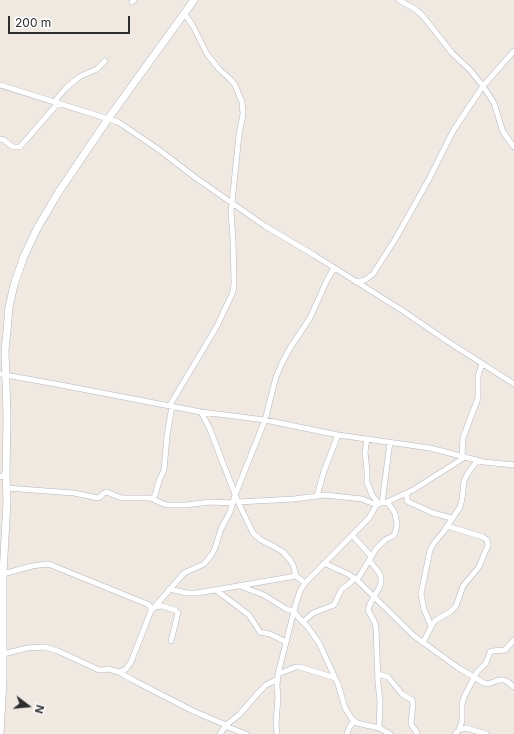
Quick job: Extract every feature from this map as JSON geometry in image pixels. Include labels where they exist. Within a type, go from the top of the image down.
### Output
[{"type":"street","points":[[0,734],[3,654],[2,597],[7,501],[3,476],[7,417],[2,374],[9,308],[14,285],[24,256],[38,227],[58,193],[108,119],[194,0]]},
{"type":"street","points":[[399,0],[423,16],[483,86],[494,102],[503,132],[514,147]]},
{"type":"street","points":[[151,498],[155,495],[164,470],[171,406],[217,326],[233,292],[234,283],[233,235],[230,217],[239,135],[243,114],[242,102],[233,82],[219,69],[207,54],[193,26],[184,13]]},
{"type":"street","points":[[368,289],[366,284],[369,278],[376,270],[396,238],[429,179],[452,131],[483,86],[514,51]]},
{"type":"street","points":[[0,139],[4,140],[13,147],[20,147],[56,103],[65,89],[79,77],[98,69],[105,61]]},
{"type":"street","points":[[0,85],[118,122],[265,226],[368,289],[418,321],[441,338],[514,384]]},
{"type":"street","points":[[235,496],[265,420],[274,381],[282,363],[310,318],[326,280],[334,268]]},
{"type":"street","points":[[356,282],[369,278]]},
{"type":"street","points":[[464,457],[463,438],[478,398],[478,376],[482,364]]},
{"type":"street","points":[[2,374],[201,412],[265,420],[338,435],[430,448],[477,461],[514,465]]},
{"type":"street","points":[[119,672],[126,669],[131,662],[153,609],[184,573],[204,564],[209,558],[215,548],[221,529],[235,502],[235,496],[210,426],[201,412]]},
{"type":"street","points":[[317,496],[324,471],[338,435]]},
{"type":"street","points":[[302,622],[316,612],[334,605],[341,590],[356,579],[376,549],[385,540],[393,536],[397,530],[393,510],[381,503],[372,495],[368,486],[365,452],[367,439]]},
{"type":"street","points":[[276,734],[278,677],[300,591],[305,583],[369,518],[381,503],[390,442]]},
{"type":"street","points":[[6,488],[74,493],[98,498],[107,492],[119,498],[151,498],[161,503],[185,505],[211,502],[294,500],[325,495],[381,503],[413,490],[464,457]]},
{"type":"street","points":[[431,626],[421,599],[430,550],[458,510],[461,503],[465,477],[477,461]]},
{"type":"street","points":[[407,493],[408,501],[411,503],[433,513],[448,516],[452,519]]},
{"type":"street","points":[[235,502],[253,533],[261,540],[284,552],[293,565],[296,576],[305,583]]},
{"type":"street","points":[[423,642],[431,626],[436,620],[453,609],[463,586],[479,567],[488,545],[487,540],[482,537],[447,526]]},
{"type":"street","points":[[352,535],[370,558],[381,578],[381,583],[368,610],[375,623],[380,701],[379,728]]},
{"type":"street","points":[[324,563],[356,579],[406,629],[474,678],[488,684],[499,680],[504,680],[514,687]]},
{"type":"street","points":[[3,574],[32,566],[47,564],[150,605],[153,609]]},
{"type":"street","points":[[170,590],[192,594],[296,576]]},
{"type":"street","points":[[240,586],[264,595],[294,611],[319,642],[340,690],[345,708],[354,721],[363,725],[379,728],[390,734]]},
{"type":"street","points":[[216,590],[249,616],[260,632],[270,634],[286,642]]},
{"type":"street","points":[[153,609],[162,606],[178,613],[171,642]]},
{"type":"street","points":[[459,730],[462,721],[462,704],[464,697],[477,672],[486,663],[490,652],[505,650],[514,640]]},
{"type":"street","points":[[3,654],[28,648],[44,647],[58,651],[99,670],[108,669],[119,672],[193,711],[246,734]]},
{"type":"street","points":[[508,648],[513,650]]},
{"type":"street","points":[[220,734],[226,725],[239,715],[258,692],[278,677],[296,667],[335,678]]},
{"type":"street","points":[[378,674],[388,677],[402,694],[412,700],[411,722],[417,734]]},
{"type":"street","points":[[347,734],[354,721]]},
{"type":"street","points":[[454,734],[459,730],[466,728],[486,734]]}]
